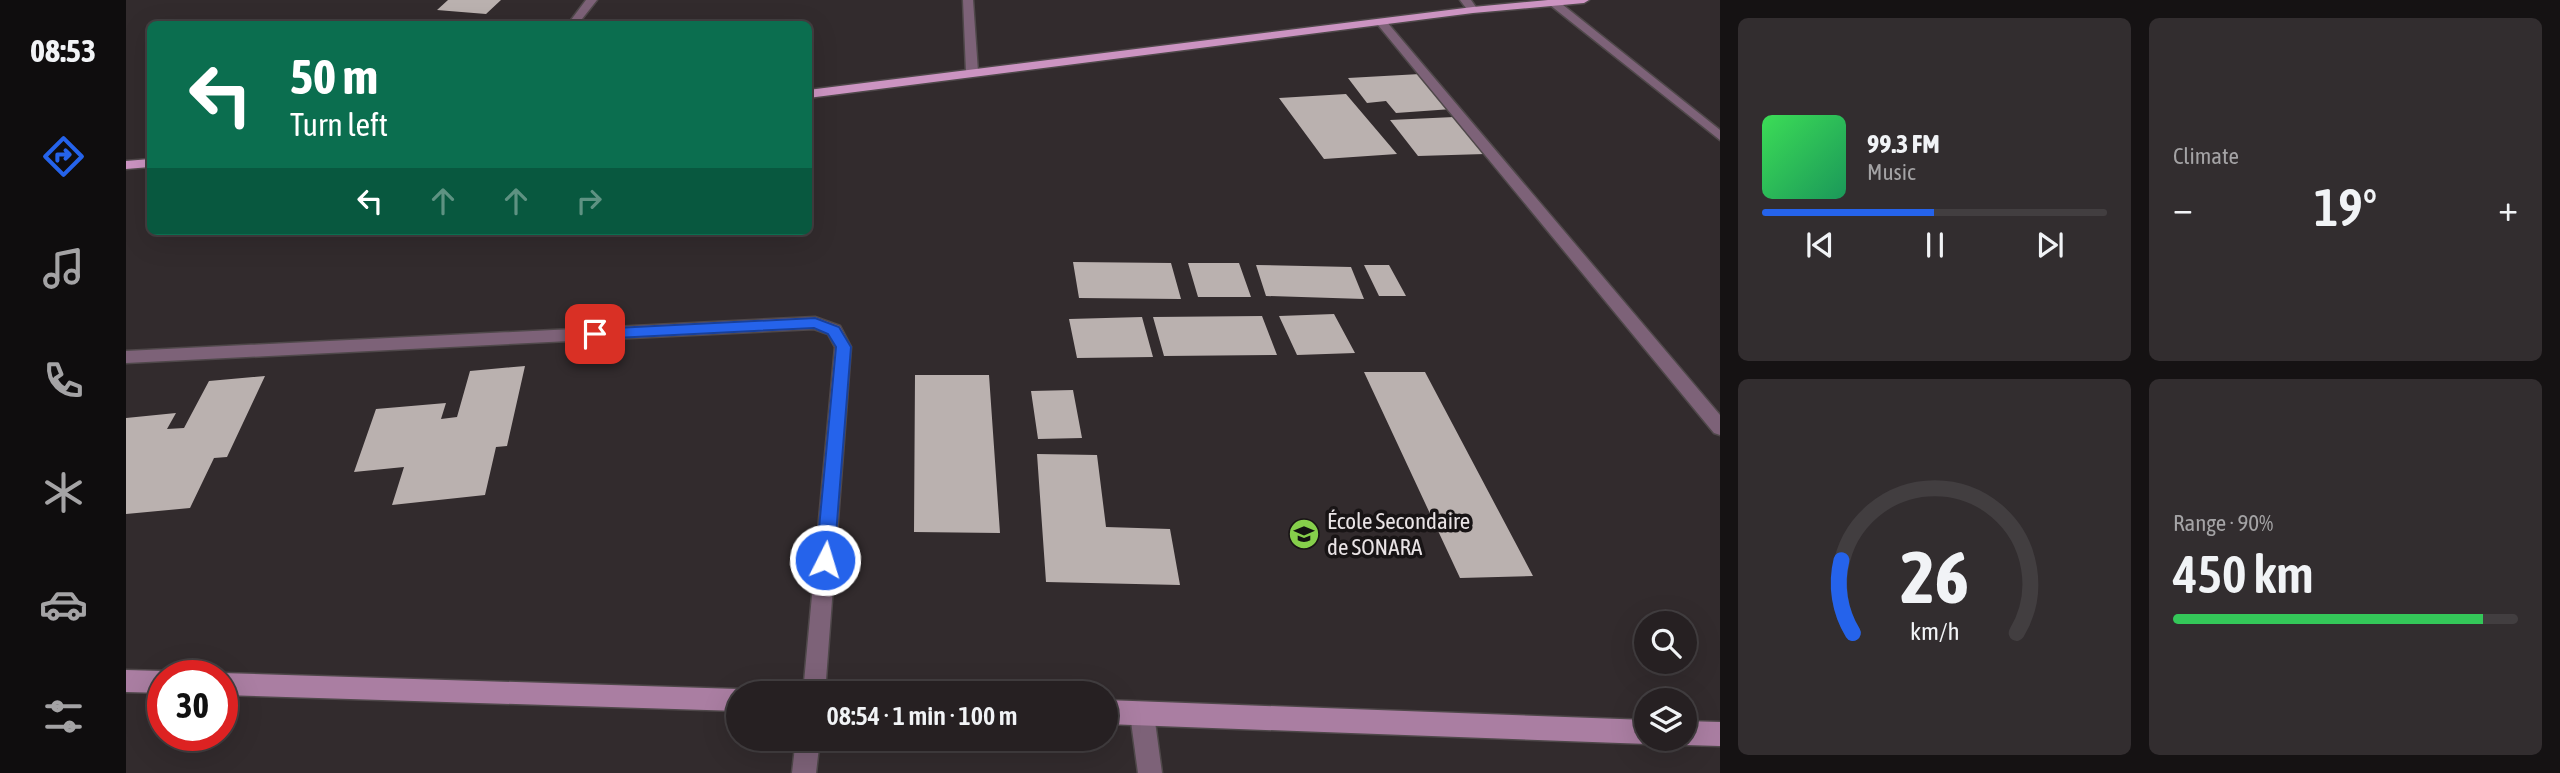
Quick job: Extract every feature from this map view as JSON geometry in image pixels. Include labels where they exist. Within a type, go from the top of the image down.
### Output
[{"type":"main road","points":[[812,93],[1473,10],[1584,0]]},
{"type":"main road","points":[[126,165],[147,163]]},
{"type":"street","points":[[575,21],[592,0]]},
{"type":"street","points":[[968,0],[972,72]]},
{"type":"street","points":[[1465,0],[1473,10]]},
{"type":"street","points":[[1554,3],[1720,136]]},
{"type":"street","points":[[1382,23],[1720,428]]},
{"type":"street","points":[[126,357],[815,323],[834,330],[843,347],[815,681]]},
{"type":"street","points":[[126,681],[147,682]]},
{"type":"street","points":[[238,684],[726,700]]},
{"type":"street","points":[[1118,713],[1634,732]]},
{"type":"street","points":[[1142,714],[1150,773]]},
{"type":"street","points":[[1697,733],[1720,734]]},
{"type":"street","points":[[804,773],[807,751]]},
{"type":"building","points":[[448,0],[501,0],[486,14],[437,10]]},
{"type":"building","points":[[1420,74],[1452,109],[1396,113],[1386,101],[1367,103],[1348,78]]},
{"type":"building","points":[[1346,94],[1397,154],[1324,159],[1279,98]]},
{"type":"building","points":[[1454,117],[1485,154],[1418,156],[1390,120]]},
{"type":"building","points":[[1073,262],[1171,263],[1181,299],[1079,298]]},
{"type":"building","points":[[1188,263],[1239,263],[1251,297],[1198,297]]},
{"type":"building","points":[[1256,265],[1351,267],[1364,299],[1266,296]]},
{"type":"building","points":[[1364,265],[1389,265],[1406,296],[1379,296]]},
{"type":"building","points":[[1334,314],[1355,353],[1297,355],[1279,316]]},
{"type":"building","points":[[1262,316],[1277,355],[1164,356],[1153,317]]},
{"type":"building","points":[[1142,317],[1153,357],[1077,358],[1069,319]]},
{"type":"building","points":[[525,366],[507,446],[496,447],[485,495],[392,505],[404,467],[354,472],[376,409],[446,403],[441,419],[457,417],[470,371]]},
{"type":"building","points":[[1364,372],[1425,372],[1533,576],[1460,578]]},
{"type":"building","points":[[915,375],[989,375],[1000,533],[914,532]]},
{"type":"building","points":[[265,376],[227,457],[214,458],[190,508],[126,514],[126,418],[176,413],[167,429],[184,428],[209,381]]},
{"type":"building","points":[[1073,390],[1082,438],[1038,439],[1031,391]]},
{"type":"building","points":[[1037,454],[1097,455],[1106,527],[1170,529],[1180,585],[1046,582]]},
{"type":"place","name":"École Secondaire de SONARA","points":[[1304,534]]},
{"type":"route","points":[[595,334],[815,323],[834,330],[843,347],[825,560]]}]
